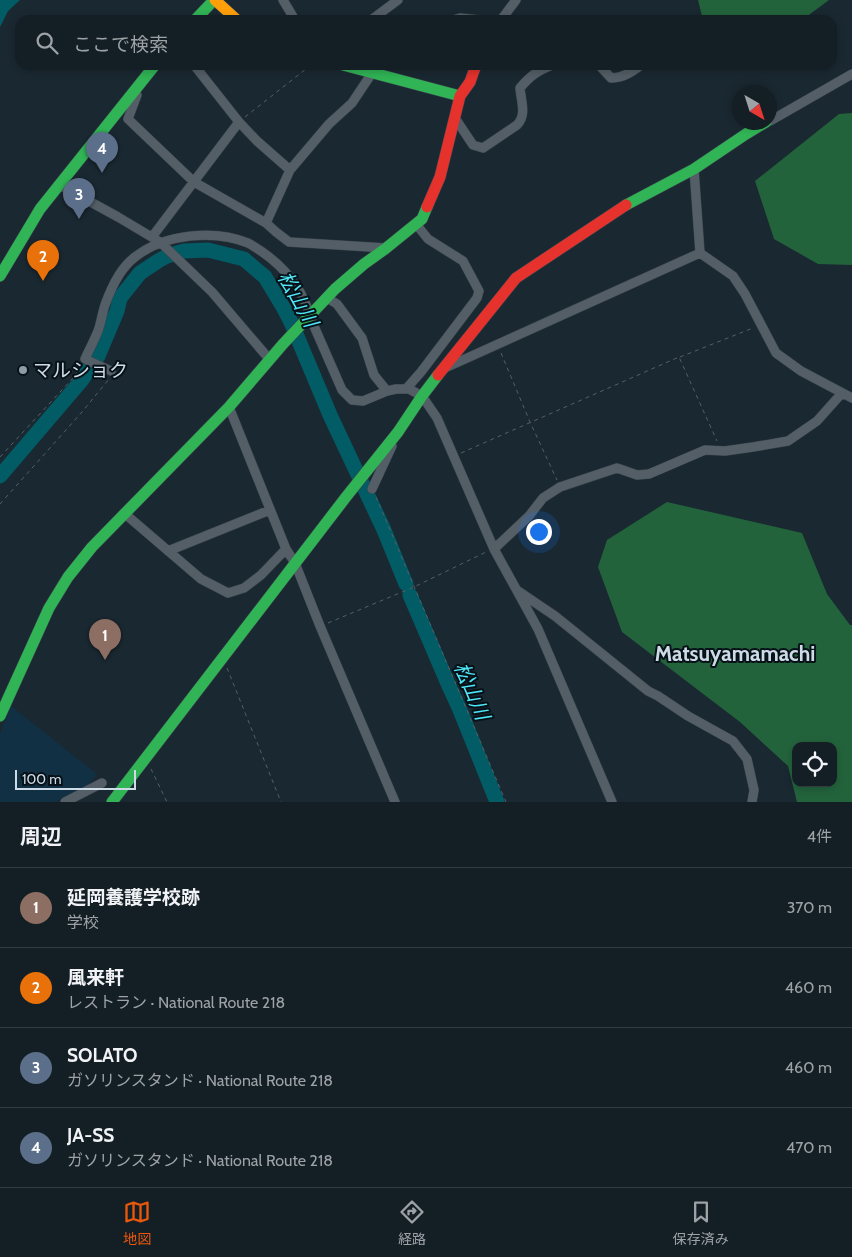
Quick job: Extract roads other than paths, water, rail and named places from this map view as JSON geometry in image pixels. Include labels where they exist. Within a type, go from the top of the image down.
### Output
[{"type":"main road","points":[[200,15],[214,0],[231,15]]},
{"type":"main road","points":[[0,276],[40,209],[151,70]]},
{"type":"main road","points":[[378,70],[460,96]]},
{"type":"main road","points":[[0,716],[49,608],[68,577],[92,548],[228,407],[335,288],[422,219],[440,177],[460,96],[470,82],[474,70]]},
{"type":"main road","points":[[112,802],[398,432],[442,370],[516,278],[632,201],[694,169],[753,130]]},
{"type":"street","points":[[283,0],[292,15]]},
{"type":"street","points":[[378,15],[398,0]]},
{"type":"street","points":[[505,15],[515,0]]},
{"type":"street","points":[[198,70],[239,122],[290,170]]},
{"type":"street","points":[[266,222],[290,170],[329,124],[352,103],[374,70]]},
{"type":"street","points":[[455,118],[473,145],[483,148],[522,120],[520,88],[528,78],[540,70]]},
{"type":"street","points":[[604,70],[611,78],[618,78],[635,70]]},
{"type":"street","points":[[777,117],[852,74]]},
{"type":"street","points":[[142,80],[128,119],[194,182],[266,222],[289,242],[386,248]]},
{"type":"street","points":[[112,371],[86,359],[118,275],[134,257],[157,241],[194,182],[239,122]]},
{"type":"street","points":[[694,169],[700,253]]},
{"type":"street","points":[[58,185],[118,217],[157,241],[212,292],[270,360]]},
{"type":"street","points":[[406,389],[477,298],[479,291],[463,261],[428,239],[416,224]]},
{"type":"street","points":[[157,241],[190,235],[223,236],[248,243],[271,258],[290,277],[307,305],[310,317],[342,390],[352,400],[363,400],[387,391],[406,389],[422,396],[437,418],[494,549],[538,629],[612,802]]},
{"type":"street","points":[[700,253],[733,276],[745,294],[776,353],[801,371],[852,398]]},
{"type":"street","points":[[442,370],[700,253]]},
{"type":"street","points":[[327,298],[337,304],[362,338],[374,375],[387,391]]},
{"type":"street","points":[[494,549],[529,516],[543,498],[560,487],[617,468],[637,474],[649,474],[706,450],[721,451],[788,441],[817,421],[842,393]]},
{"type":"street","points":[[228,407],[286,549],[295,564],[395,802]]},
{"type":"street","points":[[372,489],[398,432]]},
{"type":"street","points":[[168,551],[270,510]]},
{"type":"street","points":[[124,513],[201,580],[228,593],[244,588],[261,575],[286,549]]},
{"type":"street","points":[[516,589],[555,616],[648,691],[733,742],[747,759],[754,790],[752,802]]},
{"type":"street","points":[[65,802],[102,783]]},
{"type":"waterway","name":"松山川","points":[[0,476],[81,381],[98,356],[117,311],[120,298],[140,273],[167,256],[184,251],[208,250],[244,259],[265,277],[291,322],[330,415],[384,530],[406,584]]},
{"type":"waterway","name":"松山川","points":[[410,595],[460,710],[497,802]]},
{"type":"place","name":"JA-SS","points":[[102,173]]},
{"type":"place","name":"SOLATO","points":[[79,219]]},
{"type":"place","name":"風来軒","points":[[43,281]]},
{"type":"place","name":"マルショク","points":[[23,370]]},
{"type":"place","name":"延岡養護学校跡","points":[[105,660]]},
{"type":"district","name":"Matsuyamamachi","points":[[735,654]]}]
